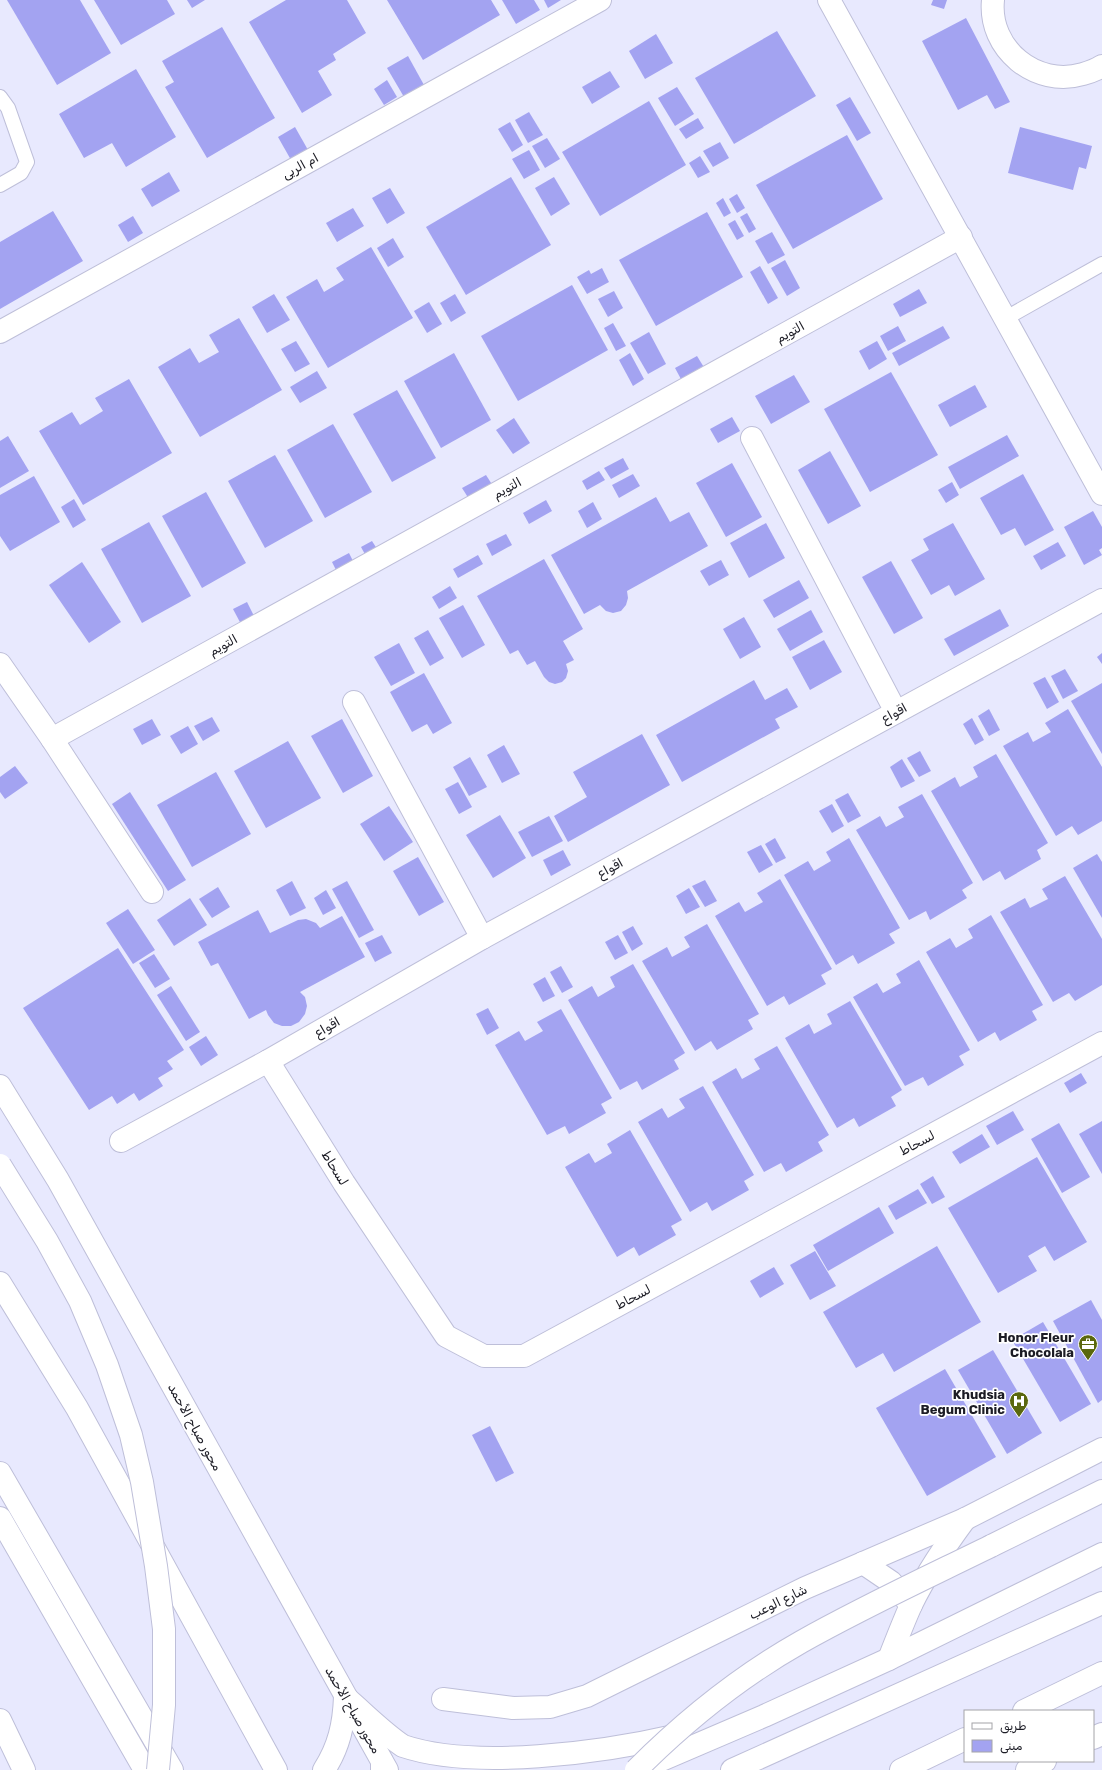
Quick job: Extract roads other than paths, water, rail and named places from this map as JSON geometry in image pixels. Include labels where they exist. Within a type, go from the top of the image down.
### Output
[{"type":"main road","name":"ام الربى","points":[[0,332],[600,0]]},
{"type":"main road","points":[[829,0],[1102,494]]},
{"type":"main road","points":[[994,0],[992,13],[1000,40],[1018,61],[1042,75],[1070,78],[1097,70],[1102,66]]},
{"type":"main road","name":"التويم","points":[[52,739],[961,237]]},
{"type":"main road","points":[[752,438],[896,712]]},
{"type":"main road","name":"اقواع","points":[[121,1141],[268,1061],[482,938],[1102,600]]},
{"type":"main road","points":[[0,664],[52,739],[152,892]]},
{"type":"main road","points":[[354,702],[482,938]]},
{"type":"main road","name":"لسحاط","points":[[268,1061],[344,1183],[446,1336],[484,1356],[524,1356],[1102,1043]]},
{"type":"main road","name":"محور صباح الأحمد","points":[[0,1086],[58,1180],[384,1767]]},
{"type":"main road","points":[[0,1165],[80,1300],[107,1365],[131,1435],[142,1482],[156,1566],[164,1629],[164,1705],[158,1770]]},
{"type":"main road","points":[[0,1283],[77,1408],[276,1770]]},
{"type":"main road","name":"شارع الوعب","points":[[443,1699],[513,1708],[550,1707],[587,1696],[805,1588],[965,1519],[1102,1448]]},
{"type":"main road","points":[[0,1473],[172,1770]]},
{"type":"main road","points":[[637,1770],[661,1745],[734,1686],[800,1642],[860,1610],[1102,1490]]},
{"type":"main road","points":[[0,1518],[144,1770]]},
{"type":"main road","points":[[889,1659],[911,1605],[945,1546],[965,1519]]},
{"type":"main road","points":[[637,1770],[764,1716],[889,1659],[1102,1554]]},
{"type":"main road","points":[[863,1563],[891,1582],[911,1605]]},
{"type":"main road","points":[[732,1770],[1102,1603]]},
{"type":"main road","points":[[1026,1710],[1102,1673]]},
{"type":"main road","points":[[345,1697],[403,1747],[424,1757],[445,1764],[465,1768],[520,1768],[554,1764],[764,1716]]},
{"type":"main road","points":[[324,1770],[340,1740],[344,1718],[345,1697]]},
{"type":"main road","points":[[0,1720],[24,1770]]},
{"type":"main road","points":[[901,1770],[964,1739]]},
{"type":"lane","points":[[0,96],[8,108],[27,162],[20,173],[0,185]]},
{"type":"lane","points":[[1006,318],[1102,264]]},
{"type":"place","name":"Honor Fleur Chocolala","points":[[1088,1361]]},
{"type":"place","name":"Khudsia Begum Clinic","points":[[1019,1418]]}]
